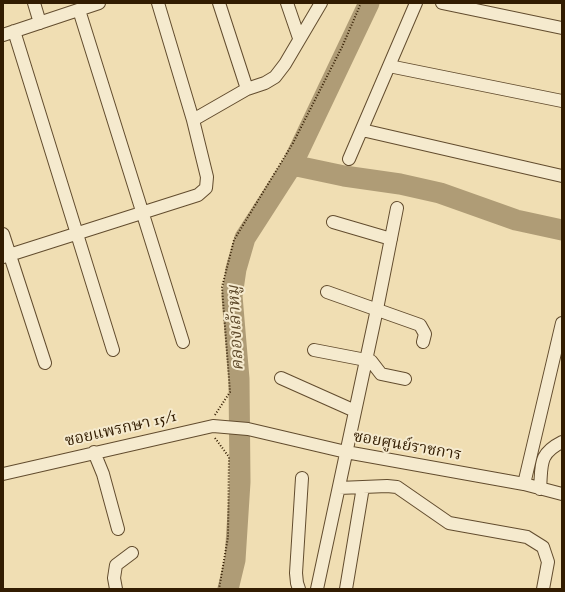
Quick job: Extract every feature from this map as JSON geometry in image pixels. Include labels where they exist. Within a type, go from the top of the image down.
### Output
[{"type":"street","points":[[34,3],[40,23]]},
{"type":"street","points":[[7,256],[198,195],[206,188],[207,177],[193,120],[158,3]]},
{"type":"street","points":[[219,3],[247,89]]},
{"type":"street","points":[[287,3],[299,38]]},
{"type":"street","points":[[193,120],[247,89],[264,84],[275,77],[285,64],[321,3]]},
{"type":"street","points":[[349,159],[416,3]]},
{"type":"street","points":[[442,3],[562,28]]},
{"type":"street","points":[[96,4],[8,33],[76,234],[112,350]]},
{"type":"street","points":[[79,10],[183,342]]},
{"type":"street","points":[[389,66],[562,102]]},
{"type":"street","points":[[362,130],[562,176]]},
{"type":"street","points":[[316,589],[339,488],[397,208]]},
{"type":"street","points":[[333,222],[391,239]]},
{"type":"street","points":[[3,234],[7,256],[45,363]]},
{"type":"street","points":[[327,292],[420,325],[425,334],[423,342]]},
{"type":"street","points":[[524,484],[562,323]]},
{"type":"street","points":[[314,350],[371,361],[381,374],[405,379]]},
{"type":"street","points":[[281,378],[355,411]]},
{"type":"street","name":"ซอยแพรกษา 15/1","points":[[3,474],[210,426],[248,429]]},
{"type":"street","name":"ซอยศูนย์ราชการ","points":[[248,429],[346,452],[524,484],[562,494]]},
{"type":"street","points":[[540,489],[543,457],[548,451],[562,442]]},
{"type":"street","points":[[94,452],[104,474],[118,529]]},
{"type":"street","points":[[299,589],[296,573],[302,478]]},
{"type":"street","points":[[346,589],[363,487]]},
{"type":"street","points":[[339,488],[397,487],[449,523],[527,537],[543,547],[548,562],[543,589]]},
{"type":"street","points":[[116,589],[114,578],[116,565],[132,553]]},
{"type":"path","points":[[219,589],[228,537],[229,457],[210,426],[230,392],[222,288],[234,240],[293,143],[342,47],[361,3]]},
{"type":"waterway","name":"คลองเล้าหมู","points":[[228,589],[235,560],[240,482],[239,379],[232,296],[236,269],[245,238],[292,165],[369,3]]},
{"type":"waterway","points":[[292,165],[344,176],[400,184],[440,193],[516,220],[562,230]]}]
